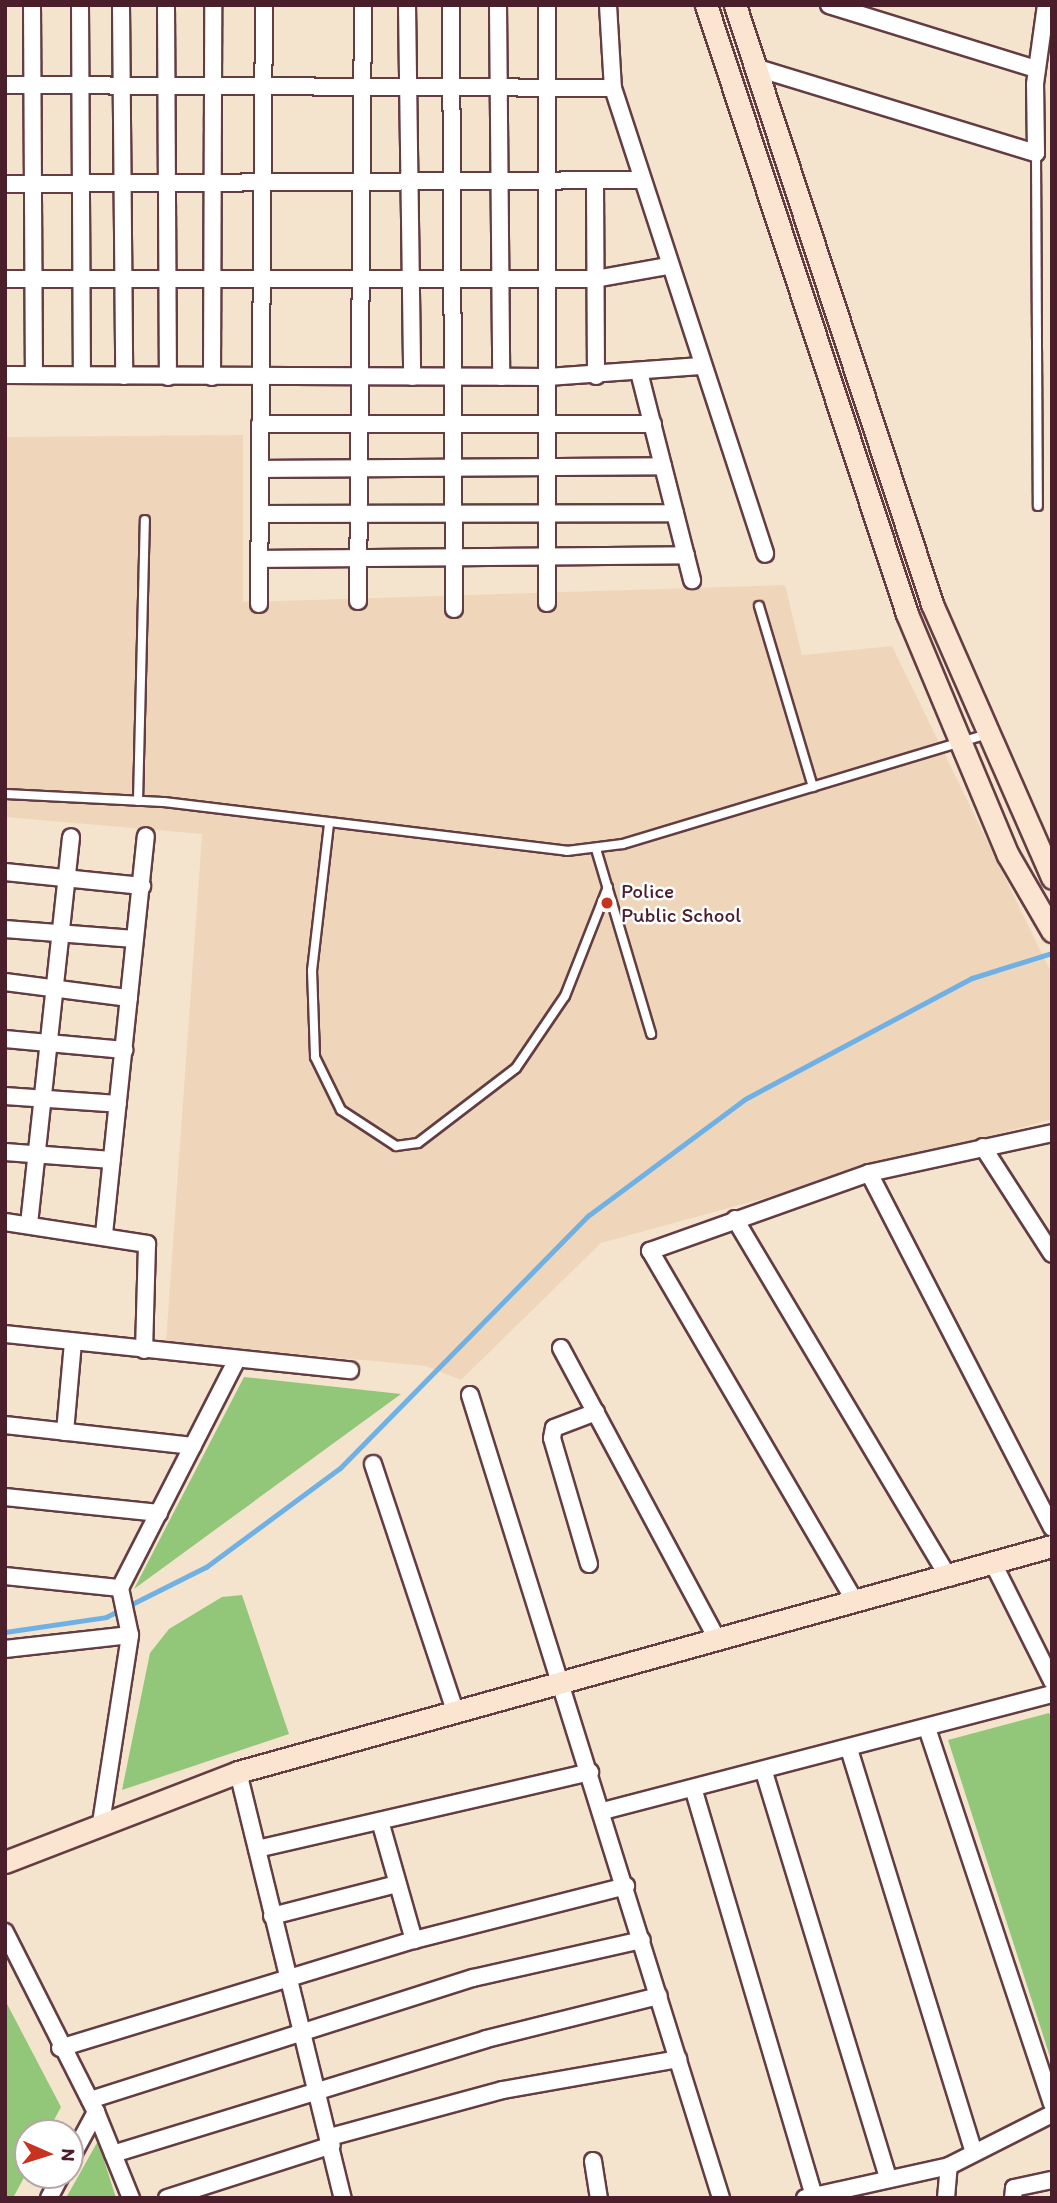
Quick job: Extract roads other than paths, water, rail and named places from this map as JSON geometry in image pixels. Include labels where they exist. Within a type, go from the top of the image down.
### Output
[{"type":"main road","points":[[706,5],[902,600],[959,743],[1008,855],[1051,930]]},
{"type":"main road","points":[[735,5],[932,604],[985,735],[1052,878]]},
{"type":"main road","points":[[5,1862],[238,1772],[563,1678],[718,1641],[949,1578],[1052,1546]]},
{"type":"street","points":[[32,5],[34,375]]},
{"type":"street","points":[[80,5],[82,375]]},
{"type":"street","points":[[121,5],[124,376]]},
{"type":"street","points":[[166,5],[168,377]]},
{"type":"street","points":[[212,377],[213,5]]},
{"type":"street","points":[[259,604],[259,279],[264,5]]},
{"type":"street","points":[[358,601],[363,5]]},
{"type":"street","points":[[407,5],[412,377]]},
{"type":"street","points":[[451,5],[454,609]]},
{"type":"street","points":[[498,5],[501,377]]},
{"type":"street","points":[[547,5],[547,603]]},
{"type":"street","points":[[608,5],[613,88],[667,266],[765,554]]},
{"type":"street","points":[[829,5],[1035,76],[1052,87]]},
{"type":"street","points":[[754,67],[1036,153],[1035,76],[1046,5]]},
{"type":"street","points":[[5,85],[362,84],[499,89],[613,88]]},
{"type":"street","points":[[5,184],[262,181],[595,184],[641,180]]},
{"type":"street","points":[[595,184],[596,376]]},
{"type":"street","points":[[5,279],[595,279],[667,266]]},
{"type":"street","points":[[5,375],[548,377],[596,376],[701,366]]},
{"type":"street","points":[[639,372],[692,580]]},
{"type":"street","points":[[260,424],[653,424]]},
{"type":"street","points":[[260,469],[547,469],[663,466]]},
{"type":"street","points":[[260,514],[675,513]]},
{"type":"street","points":[[260,559],[547,560],[686,555]]},
{"type":"street","points":[[29,1224],[71,836]]},
{"type":"street","points":[[104,1234],[146,836]]},
{"type":"street","points":[[5,872],[142,886]]},
{"type":"street","points":[[5,929],[135,939]]},
{"type":"street","points":[[5,982],[129,998]]},
{"type":"street","points":[[5,1039],[124,1050]]},
{"type":"street","points":[[5,1096],[118,1104]]},
{"type":"street","points":[[856,1603],[650,1251],[869,1173],[1052,1133]]},
{"type":"street","points":[[983,1147],[1052,1254]]},
{"type":"street","points":[[5,1152],[112,1160]]},
{"type":"street","points":[[869,1173],[1052,1528]]},
{"type":"street","points":[[735,1219],[949,1578]]},
{"type":"street","points":[[5,1223],[136,1239],[151,1252],[144,1350]]},
{"type":"street","points":[[5,1334],[236,1361],[351,1370]]},
{"type":"street","points":[[65,1432],[73,1342]]},
{"type":"street","points":[[562,1348],[718,1641]]},
{"type":"street","points":[[101,1823],[131,1635],[123,1600],[159,1513],[236,1361]]},
{"type":"street","points":[[470,1395],[563,1678],[721,2198]]},
{"type":"street","points":[[589,1564],[552,1438],[554,1428],[596,1412]]},
{"type":"street","points":[[5,1425],[193,1446]]},
{"type":"street","points":[[373,1464],[455,1710]]},
{"type":"street","points":[[5,1497],[159,1513]]},
{"type":"street","points":[[994,1565],[1052,1681]]},
{"type":"street","points":[[5,1576],[123,1600]]},
{"type":"street","points":[[5,1649],[131,1635]]},
{"type":"street","points":[[603,1811],[694,1791],[1052,1694]]},
{"type":"street","points":[[928,1728],[1052,2104]]},
{"type":"street","points":[[849,1749],[974,2152]]},
{"type":"street","points":[[238,1772],[286,1980],[303,2033],[343,2198]]},
{"type":"street","points":[[257,1849],[590,1772]]},
{"type":"street","points":[[764,1772],[888,2177]]},
{"type":"street","points":[[694,1791],[809,2197],[888,2177],[949,2166],[1052,2114]]},
{"type":"street","points":[[380,1821],[414,1940]]},
{"type":"street","points":[[272,1916],[397,1884]]},
{"type":"street","points":[[60,2048],[414,1940],[626,1886]]},
{"type":"street","points":[[5,1932],[60,2048],[93,2106],[131,2198]]},
{"type":"street","points":[[84,2127],[93,2106],[303,2033],[473,1978],[642,1940]]},
{"type":"street","points":[[113,2154],[315,2089],[659,1996]]},
{"type":"street","points":[[167,2198],[331,2141],[503,2090],[678,2059]]},
{"type":"street","points":[[593,2161],[599,2198]]},
{"type":"street","points":[[946,2198],[949,2166]]},
{"type":"street","points":[[1013,2198],[1014,2188],[1052,2180]]},
{"type":"lane","points":[[1036,153],[1038,506]]},
{"type":"lane","points":[[138,801],[145,520]]},
{"type":"lane","points":[[759,606],[813,787]]},
{"type":"lane","points":[[5,794],[138,801],[472,844],[596,849],[985,735]]},
{"type":"lane","points":[[329,824],[312,970],[315,1057],[341,1110],[396,1146],[418,1143],[516,1068],[565,996],[608,887]]},
{"type":"lane","points":[[596,849],[651,1034]]},
{"type":"waterway","points":[[5,1632],[106,1617],[206,1567],[340,1468],[589,1215],[745,1099],[972,978],[1052,953]]},
{"type":"place","name":"Police Public School","points":[[607,903]]}]
